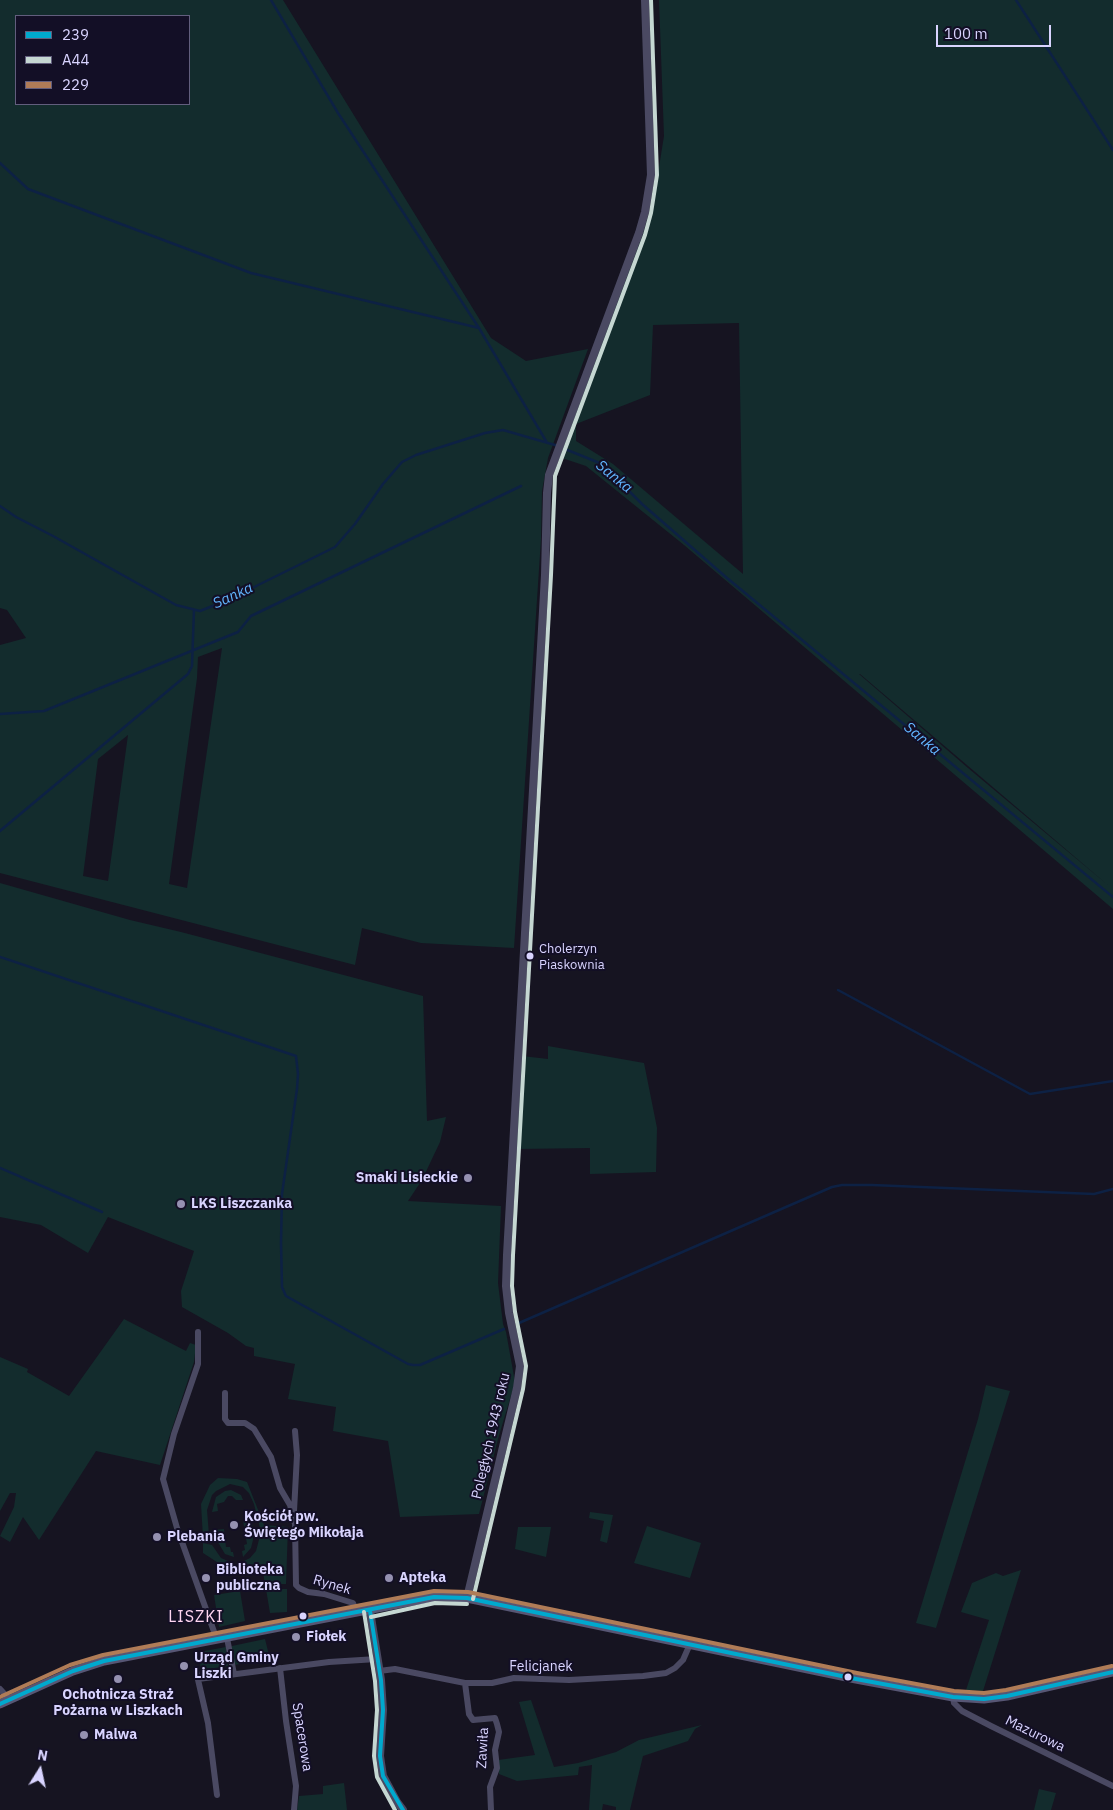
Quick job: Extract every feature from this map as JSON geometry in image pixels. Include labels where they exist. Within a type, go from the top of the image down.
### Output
[{"type":"main road","points":[[0,1704],[92,1664],[130,1655],[434,1598],[467,1598],[856,1679],[954,1697],[984,1699],[1007,1696],[1113,1672]]},
{"type":"street","name":"Poległych 1943 roku","points":[[467,1598],[520,1366],[509,1313],[506,1286],[549,475],[646,212],[651,175],[645,0]]},
{"type":"street","points":[[198,1332],[198,1364],[174,1434],[163,1479],[177,1528],[217,1640]]},
{"type":"street","points":[[225,1393],[225,1419],[228,1423],[245,1423],[254,1429],[271,1457],[280,1488],[294,1514]]},
{"type":"street","points":[[294,1514],[297,1454],[295,1431]]},
{"type":"street","name":"Rynek","points":[[294,1514],[296,1585],[298,1588],[308,1592],[324,1594],[353,1603],[357,1613]]},
{"type":"street","points":[[370,1611],[383,1710],[380,1756],[384,1776],[403,1810]]},
{"type":"street","points":[[227,1638],[234,1674]]},
{"type":"street","name":"Felicjanek","points":[[379,1671],[396,1670],[465,1683],[492,1683],[514,1678],[569,1680],[666,1673],[683,1660],[690,1644]]},
{"type":"street","points":[[198,1679],[329,1662],[377,1659]]},
{"type":"street","name":"Spacerowa","points":[[280,1668],[286,1721],[296,1780],[294,1810]]},
{"type":"street","points":[[196,1671],[208,1723],[217,1795]]},
{"type":"street","name":"Zawiła","points":[[465,1683],[469,1714],[473,1720],[495,1718],[499,1732],[495,1750],[497,1768],[490,1787],[491,1810]]},
{"type":"street","points":[[0,1689],[10,1700]]},
{"type":"street","name":"Mazurowa","points":[[954,1697],[954,1703],[969,1714],[1113,1786]]},
{"type":"green space","points":[[0,0],[283,0],[491,338],[526,361],[588,349],[548,458],[542,491],[541,539],[514,948],[421,943],[362,928],[355,965],[0,873],[0,645],[26,638],[7,610],[0,608]],"holes":[[[222,648],[187,888],[169,884],[197,678],[198,657]],[[128,735],[108,881],[83,876],[98,759]]]},
{"type":"green space","points":[[659,0],[1113,0],[1113,909],[684,545],[586,466],[559,457],[641,238],[654,198],[664,136]],"holes":[[[739,323],[743,574],[613,464],[576,441],[576,424],[650,395],[653,325]],[[860,674],[1109,886],[968,768]]]},
{"type":"green space","points":[[0,883],[130,920],[423,996],[427,1121],[446,1117],[440,1142],[422,1180],[408,1201],[501,1206],[498,1283],[503,1324],[515,1382],[479,1514],[400,1517],[388,1441],[333,1431],[336,1407],[288,1399],[295,1364],[254,1356],[254,1348],[246,1346],[228,1333],[182,1307],[181,1291],[194,1251],[108,1217],[88,1253],[41,1225],[0,1217]]},
{"type":"green space","points":[[548,1046],[644,1063],[657,1128],[656,1172],[590,1174],[590,1148],[516,1149],[522,1056],[548,1059]]},
{"type":"green space","points":[[124,1319],[186,1351],[190,1343],[196,1345],[194,1362],[160,1465],[96,1451],[39,1540],[23,1517],[10,1542],[0,1536],[14,1507],[16,1493],[10,1493],[0,1511],[0,1357],[28,1369],[27,1372],[69,1396]]},
{"type":"green space","points":[[986,1385],[1010,1391],[936,1628],[916,1623],[978,1419]]},
{"type":"green space","points":[[218,1478],[237,1479],[247,1482],[264,1525],[288,1527],[286,1584],[265,1584],[263,1572],[246,1574],[244,1561],[250,1558],[256,1551],[261,1532],[254,1504],[249,1493],[243,1487],[230,1484],[212,1495],[207,1510],[209,1535],[203,1538],[201,1504],[210,1485]]},
{"type":"green space","points":[[231,1490],[241,1495],[243,1500],[236,1500],[232,1496],[228,1496],[224,1502],[217,1504],[218,1511],[212,1512],[216,1497],[225,1491]]},
{"type":"green space","points":[[590,1512],[613,1515],[607,1543],[600,1541],[604,1521],[589,1518]]},
{"type":"green space","points":[[252,1520],[253,1540],[251,1548],[243,1557],[242,1551],[245,1550],[244,1545],[247,1544],[243,1521]]},
{"type":"green space","points":[[647,1526],[701,1543],[690,1578],[634,1563]]},
{"type":"green space","points":[[518,1527],[551,1527],[546,1557],[515,1549]]},
{"type":"green space","points":[[224,1529],[226,1547],[230,1547],[234,1557],[225,1554],[216,1539],[214,1530]]},
{"type":"green space","points":[[203,1543],[212,1545],[221,1558],[235,1564],[237,1575],[203,1553]]},
{"type":"green space","points":[[1021,1570],[983,1691],[966,1690],[989,1620],[961,1612],[972,1583],[996,1573],[1003,1576]]},
{"type":"green space","points":[[266,1589],[287,1589],[287,1612],[270,1613]]},
{"type":"green space","points":[[240,1591],[245,1621],[219,1627],[214,1595]]},
{"type":"green space","points":[[265,1639],[270,1659],[234,1665],[232,1646]]},
{"type":"green space","points":[[226,1647],[228,1666],[201,1670],[200,1663],[196,1663],[194,1653]]},
{"type":"green space","points":[[531,1700],[554,1767],[578,1763],[616,1752],[639,1740],[702,1725],[695,1729],[688,1741],[643,1756],[630,1810],[616,1810],[616,1807],[603,1804],[602,1810],[589,1810],[592,1765],[579,1767],[578,1775],[517,1781],[499,1774],[498,1760],[535,1755],[519,1702]]},
{"type":"green space","points":[[344,1783],[347,1810],[297,1810],[299,1796],[323,1794],[323,1786]]},
{"type":"green space","points":[[1039,1789],[1056,1793],[1051,1810],[1034,1810]]},
{"type":"waterway","points":[[271,0],[338,113],[479,328],[546,441]]},
{"type":"waterway","points":[[1016,0],[1113,150]]},
{"type":"waterway","points":[[0,163],[28,189],[251,273],[479,328]]},
{"type":"waterway","name":"Sanka","points":[[0,506],[16,517],[176,605],[200,611],[230,599],[335,547],[402,462],[416,455],[485,433],[503,430],[555,445],[602,464],[642,504],[727,578],[1113,897]]},
{"type":"waterway","points":[[0,714],[44,711],[238,632],[251,616],[521,486]]},
{"type":"waterway","points":[[0,831],[188,674],[192,666],[194,610]]},
{"type":"waterway","points":[[0,957],[296,1056],[297,1089],[282,1194],[282,1287],[286,1296],[408,1364],[413,1365],[420,1365],[504,1329]]},
{"type":"waterway","points":[[838,990],[1030,1094],[1113,1081]]},
{"type":"waterway","points":[[0,1168],[102,1212]]},
{"type":"waterway","points":[[519,1323],[832,1187],[872,1185],[1094,1194],[1113,1189]]},
{"type":"transit line","name":"A44","points":[[473,1599],[523,1389],[526,1366],[515,1312],[512,1286],[513,1255],[555,476],[645,235],[651,213],[657,175],[651,0]]},
{"type":"transit line","name":"229","points":[[0,1697],[70,1665],[103,1655],[434,1591],[468,1592],[857,1673],[954,1691],[984,1693],[1006,1690],[1112,1666]]},
{"type":"transit line","name":"239","points":[[0,1704],[73,1671],[104,1661],[434,1597],[467,1598],[856,1679],[953,1697],[984,1699],[1007,1696],[1113,1672]]},
{"type":"transit line","name":"A44","points":[[371,1617],[435,1603],[467,1604]]},
{"type":"transit line","name":"239","points":[[370,1611],[381,1680],[383,1710],[380,1756],[383,1776],[403,1810]]},
{"type":"transit line","name":"A44","points":[[364,1612],[375,1681],[377,1710],[374,1756],[377,1777],[395,1810]]},
{"type":"place","name":"Cholerzyn Piaskownia","points":[[530,956]]},
{"type":"place","name":"Smaki Lisieckie","points":[[468,1178]]},
{"type":"place","name":"LKS Liszczanka","points":[[181,1204]]},
{"type":"place","name":"Kościół pw. Świętego Mikołaja","points":[[234,1525]]},
{"type":"place","name":"Plebania","points":[[157,1537]]},
{"type":"place","name":"Biblioteka publiczna","points":[[206,1578]]},
{"type":"place","name":"Apteka","points":[[389,1578]]},
{"type":"place","name":"Fiołek","points":[[296,1637]]},
{"type":"place","name":"Urząd Gminy Liszki","points":[[184,1666]]},
{"type":"place","name":"Ochotnicza Straż Pożarna w Liszkach","points":[[118,1679]]},
{"type":"place","name":"Malwa","points":[[84,1735]]},
{"type":"district","name":"LISZKI","points":[[196,1617]]}]
